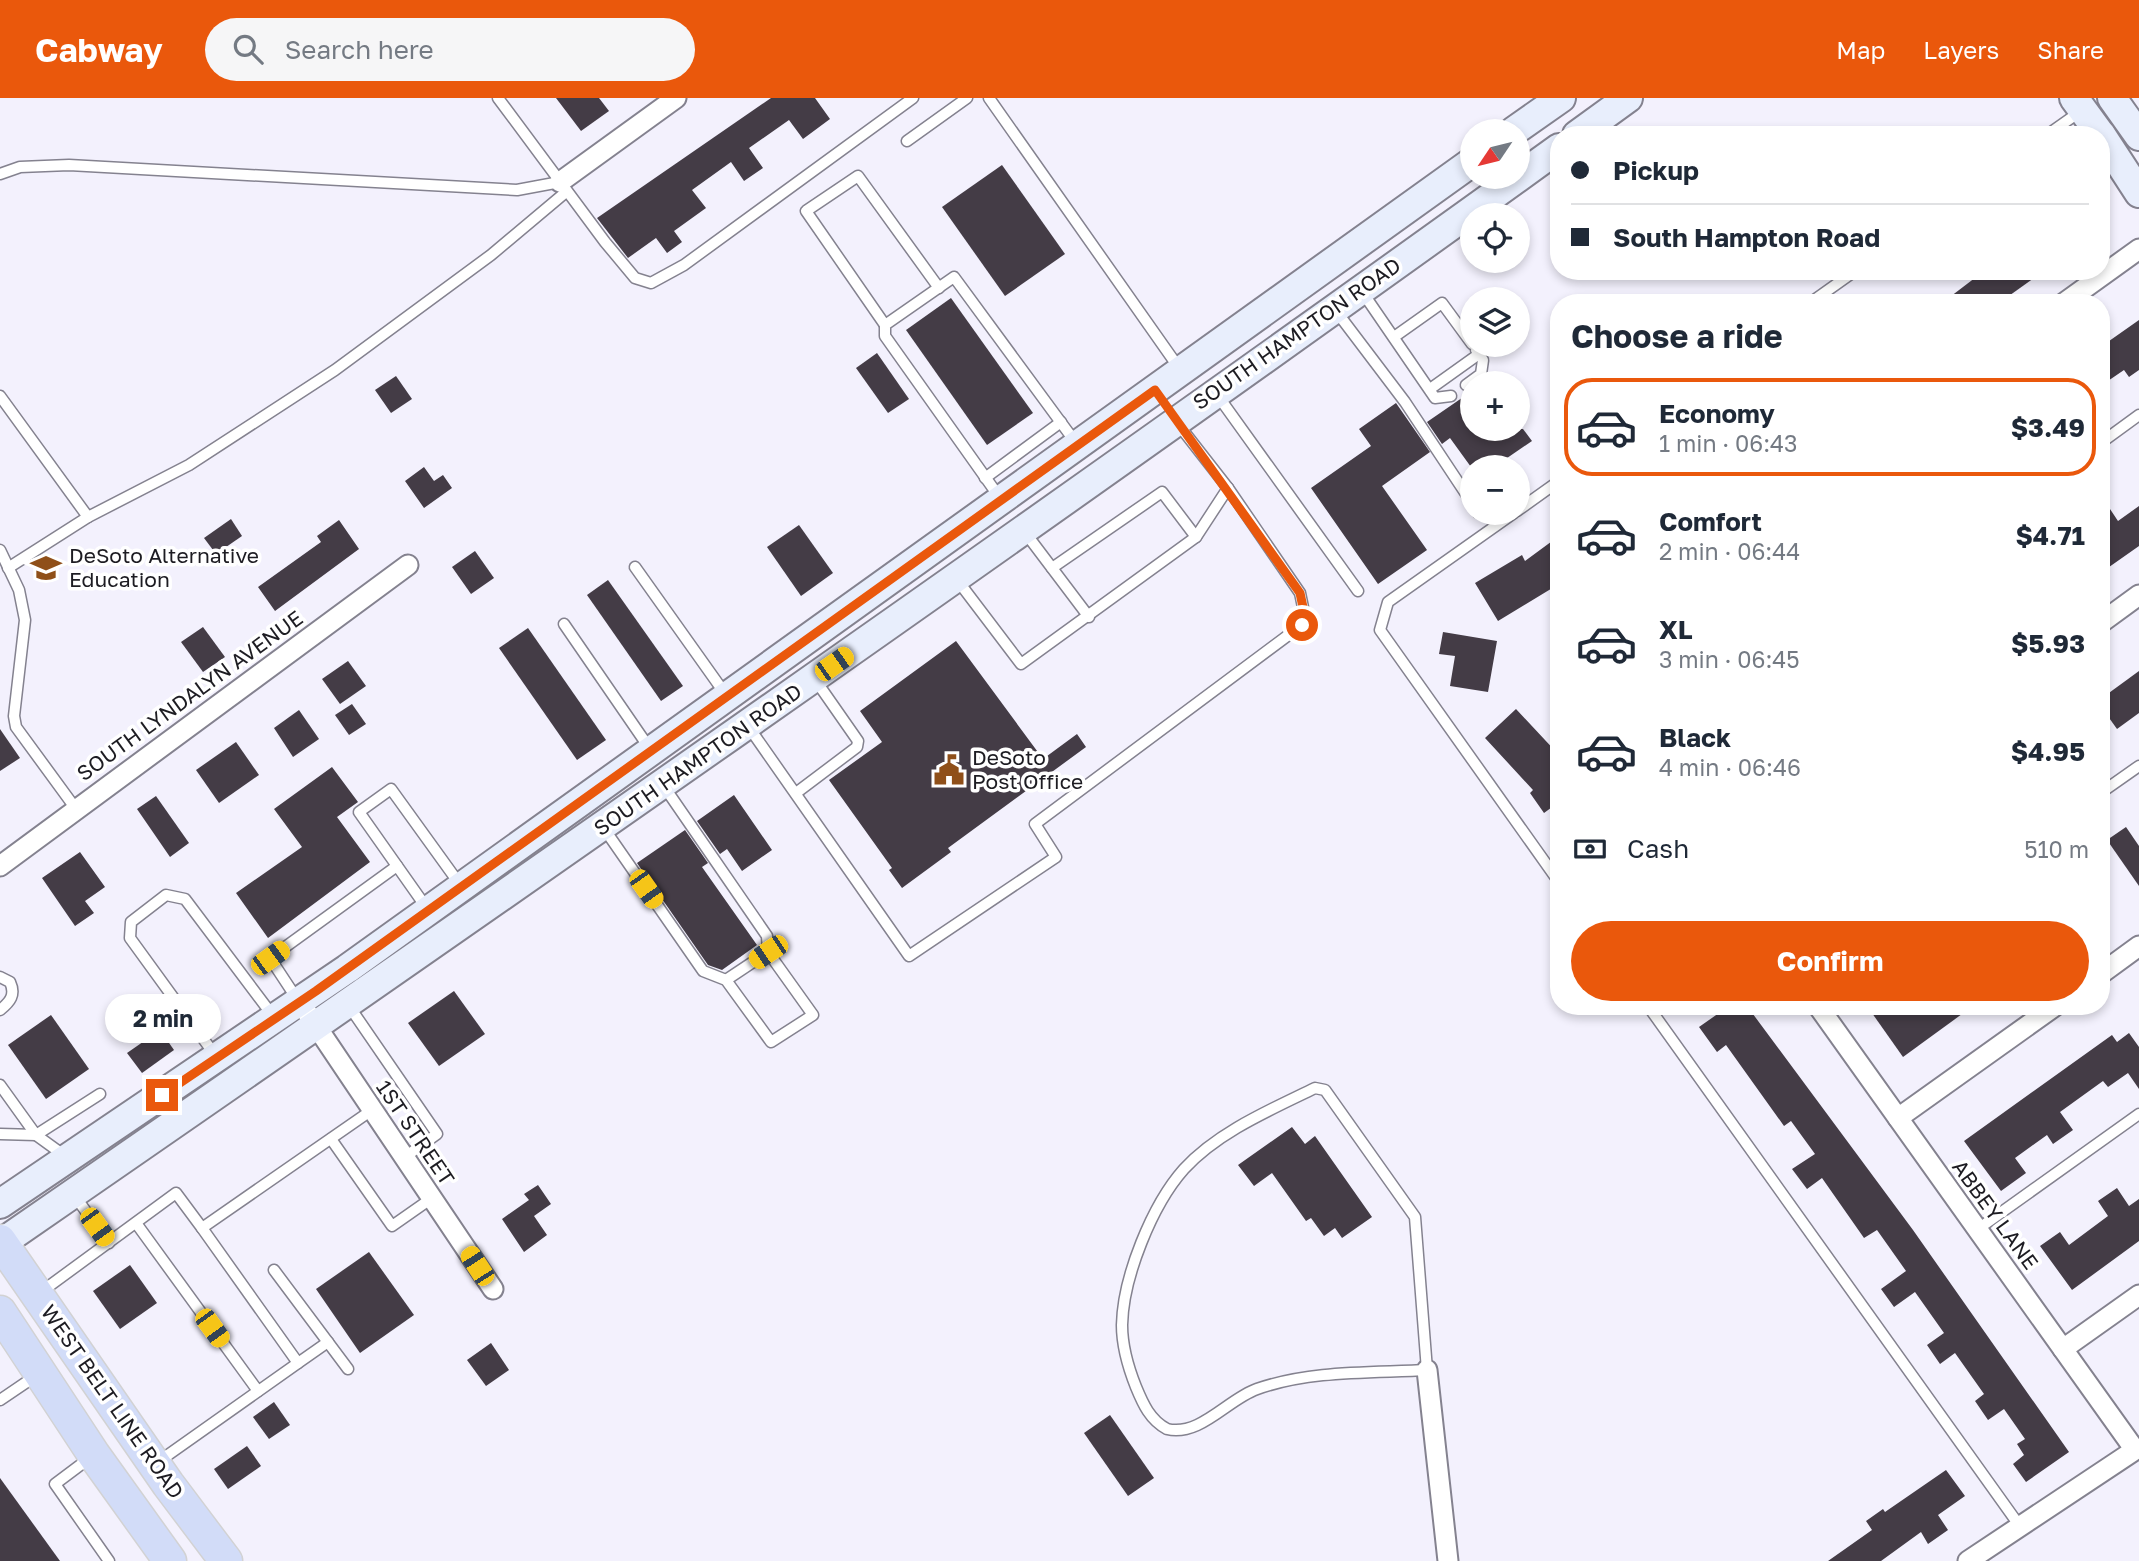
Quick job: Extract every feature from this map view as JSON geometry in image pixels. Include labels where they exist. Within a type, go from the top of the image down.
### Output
[{"type":"main road","points":[[1530,120],[1561,98]]},
{"type":"main road","points":[[1589,126],[1628,98]]},
{"type":"main road","points":[[2113,99],[2139,136]]},
{"type":"main road","points":[[2079,103],[2094,126]]},
{"type":"main road","points":[[2110,150],[2139,193]]},
{"type":"main road","name":"SOUTH HAMPTON ROAD","points":[[1530,159],[1550,152]]},
{"type":"main road","name":"SOUTH HAMPTON ROAD","points":[[0,1204],[300,1002],[429,911],[1460,171]]},
{"type":"main road","name":"SOUTH HAMPTON ROAD","points":[[1,1242],[348,1006],[956,578],[1361,289],[1489,189]]},
{"type":"main road","points":[[1155,390],[1175,421]]},
{"type":"main road","points":[[1002,501],[1023,529]]},
{"type":"main road","points":[[728,698],[748,725]]},
{"type":"main road","points":[[584,800],[603,827]]},
{"type":"main road","name":"WEST BELT LINE ROAD","points":[[1,1242],[155,1465],[226,1561]]},
{"type":"main road","name":"WEST BELT LINE ROAD","points":[[2,1320],[170,1561]]},
{"type":"street","points":[[563,187],[676,98]]},
{"type":"street","points":[[2110,270],[2139,249]]},
{"type":"street","points":[[2076,294],[2096,280]]},
{"type":"street","name":"SOUTH LYNDALYN AVENUE","points":[[0,866],[408,565]]},
{"type":"street","points":[[2110,616],[2139,595]]},
{"type":"street","points":[[2110,967],[2139,946]]},
{"type":"street","name":"1ST STREET","points":[[300,1002],[493,1289]]},
{"type":"street","name":"ABBEY LANE","points":[[1824,1015],[2137,1450]]},
{"type":"street","points":[[1898,1118],[2042,1015]]},
{"type":"street","points":[[2063,1349],[2139,1295]]},
{"type":"street","points":[[1427,1370],[1448,1561]]},
{"type":"street","points":[[1968,1561],[2137,1450]]},
{"type":"lane","points":[[498,98],[563,187],[635,278],[651,283],[684,265],[913,98]]},
{"type":"lane","points":[[907,141],[967,98]]},
{"type":"lane","points":[[989,98],[1181,371]]},
{"type":"lane","points":[[2056,126],[2079,103]]},
{"type":"lane","points":[[0,173],[20,167],[69,165],[517,190],[563,187]]},
{"type":"lane","points":[[939,288],[858,176],[806,211],[885,325],[885,336],[1002,501]]},
{"type":"lane","points":[[8,568],[88,517],[189,465],[335,370],[491,255],[563,187]]},
{"type":"lane","points":[[885,325],[954,277],[1078,446]]},
{"type":"lane","points":[[1823,294],[1842,280]]},
{"type":"lane","points":[[1361,289],[1435,398],[1451,396]]},
{"type":"lane","points":[[1394,337],[1442,303],[1460,328]]},
{"type":"lane","points":[[1334,308],[1405,402],[1460,485]]},
{"type":"lane","points":[[1430,389],[1464,357]]},
{"type":"lane","points":[[1215,393],[1358,592]]},
{"type":"lane","points":[[0,396],[88,517]]},
{"type":"lane","points":[[2110,436],[2139,415]]},
{"type":"lane","points":[[748,725],[909,956],[1056,857],[1035,824],[1302,625],[1304,612],[1300,593],[1228,488],[1175,421]]},
{"type":"lane","points":[[985,478],[1061,422]]},
{"type":"lane","points":[[1530,502],[1550,487]]},
{"type":"lane","points":[[956,578],[1021,664],[1196,537],[1228,488]]},
{"type":"lane","points":[[1052,568],[1161,492],[1196,537]]},
{"type":"lane","points":[[1498,525],[1388,602],[1380,631],[1550,869]]},
{"type":"lane","points":[[1023,529],[1089,617]]},
{"type":"lane","points":[[0,550],[19,590],[25,620],[14,716],[16,727],[76,809]]},
{"type":"lane","points":[[635,567],[728,698]]},
{"type":"lane","points":[[564,624],[653,752]]},
{"type":"lane","points":[[796,793],[857,747],[858,741],[814,678]]},
{"type":"lane","points":[[2110,786],[2139,766]]},
{"type":"lane","points":[[603,827],[702,971],[726,980],[771,1042],[813,1015],[768,952],[767,936],[663,785]]},
{"type":"lane","points":[[429,911],[359,812],[391,789],[462,887]]},
{"type":"lane","points":[[300,1002],[270,958],[397,866]]},
{"type":"lane","points":[[218,1058],[130,938],[131,922],[166,895],[185,899],[275,1019]]},
{"type":"lane","points":[[726,980],[768,952]]},
{"type":"lane","points":[[0,977],[4,976],[13,988],[10,1002],[0,1010]]},
{"type":"lane","points":[[348,1006],[437,1134],[405,1157]]},
{"type":"lane","points":[[1654,1015],[2019,1525]]},
{"type":"lane","points":[[1315,1088],[1325,1090],[1415,1217],[1427,1370],[1312,1376],[1256,1389],[1196,1426],[1172,1431],[1160,1426],[1144,1406],[1126,1362],[1122,1325],[1134,1265],[1143,1239],[1174,1182],[1208,1148],[1258,1116],[1315,1088]]},
{"type":"lane","points":[[2,1091],[36,1135],[68,1158]]},
{"type":"lane","points":[[0,1134],[36,1135],[100,1094]]},
{"type":"lane","points":[[202,1228],[372,1110]]},
{"type":"lane","points":[[1978,1229],[2139,1114]]},
{"type":"lane","points":[[331,1139],[392,1226],[432,1198]]},
{"type":"lane","points":[[38,1295],[176,1193],[298,1363]]},
{"type":"lane","points":[[73,1194],[109,1243]]},
{"type":"lane","points":[[136,1223],[258,1391]]},
{"type":"lane","points":[[274,1269],[348,1369]]},
{"type":"lane","points":[[155,1465],[328,1342]]},
{"type":"lane","points":[[1,1396],[40,1373]]},
{"type":"lane","points":[[94,1455],[55,1484],[109,1561]]},
{"type":"building","points":[[556,98],[599,98],[609,111],[581,131]]},
{"type":"building","points":[[771,98],[815,98],[830,119],[803,139],[789,120],[749,148],[763,168],[744,181],[731,162],[692,190],[706,208],[674,231],[682,242],[667,253],[656,238],[628,258],[597,218]]},
{"type":"building","points":[[1002,165],[1065,254],[1005,296],[942,207]]},
{"type":"building","points":[[1972,280],[2031,280],[2012,294],[1954,294]]},
{"type":"building","points":[[951,298],[1033,413],[987,445],[906,330]]},
{"type":"building","points":[[2139,320],[2139,370],[2129,377],[2124,370],[2110,380],[2110,340]]},
{"type":"building","points":[[877,353],[909,399],[888,413],[856,368]]},
{"type":"building","points":[[396,376],[412,399],[391,413],[375,390]]},
{"type":"building","points":[[1460,399],[1460,441],[1530,441],[1530,438],[1532,441],[1512,455],[1462,455],[1450,438],[1442,444],[1427,422]]},
{"type":"building","points":[[1396,403],[1430,452],[1382,486],[1427,550],[1378,584],[1311,488],[1371,446],[1359,429]]},
{"type":"building","points":[[424,467],[434,481],[443,475],[452,488],[424,508],[405,481]]},
{"type":"building","points":[[2139,506],[2139,546],[2110,566],[2110,509],[2118,521]]},
{"type":"building","points":[[231,519],[242,536],[216,554],[204,538]]},
{"type":"building","points":[[339,520],[359,549],[275,611],[258,587],[321,542],[317,536]]},
{"type":"building","points":[[799,525],[833,573],[801,596],[767,547]]},
{"type":"building","points":[[1550,543],[1550,589],[1498,621],[1475,583],[1522,555],[1525,561]]},
{"type":"building","points":[[475,551],[494,578],[471,594],[452,567]]},
{"type":"building","points":[[608,580],[683,686],[661,701],[587,595]]},
{"type":"building","points":[[203,627],[225,657],[203,672],[181,642]]},
{"type":"building","points":[[528,628],[606,740],[577,760],[499,648]]},
{"type":"building","points":[[1443,632],[1497,641],[1488,692],[1450,686],[1455,656],[1439,654]]},
{"type":"building","name":"DeSoto Post Office","points":[[956,641],[1043,759],[1077,734],[1086,747],[948,848],[951,852],[902,888],[889,870],[892,868],[829,780],[882,742],[860,711]]},
{"type":"building","points":[[348,661],[366,686],[340,704],[322,679]]},
{"type":"building","points":[[2139,671],[2139,713],[2117,729],[2110,719],[2110,692]]},
{"type":"building","points":[[352,704],[366,724],[349,735],[335,715]]},
{"type":"building","points":[[1516,709],[1550,745],[1550,809],[1544,813],[1530,793],[1533,790],[1485,738]]},
{"type":"building","points":[[299,710],[319,739],[293,757],[274,728]]},
{"type":"building","points":[[0,729],[20,758],[0,771]]},
{"type":"building","points":[[236,742],[259,775],[219,803],[196,770]]},
{"type":"building","points":[[332,767],[358,802],[337,817],[370,862],[268,938],[236,893],[302,847],[274,809]]},
{"type":"building","points":[[734,795],[772,850],[742,871],[727,849],[720,854],[697,821]]},
{"type":"building","points":[[156,796],[189,843],[170,857],[137,809]]},
{"type":"building","points":[[2126,827],[2139,846],[2139,886],[2110,844],[2110,838]]},
{"type":"building","points":[[685,830],[708,863],[702,867],[757,945],[722,970],[708,965],[637,863]]},
{"type":"building","points":[[80,852],[105,887],[85,901],[94,913],[75,926],[42,878]]},
{"type":"building","points":[[454,991],[485,1034],[439,1066],[408,1023]]},
{"type":"building","points":[[51,1015],[89,1069],[46,1099],[8,1045]]},
{"type":"building","points":[[1716,1015],[1754,1015],[1913,1230],[2069,1452],[2026,1482],[2013,1464],[2024,1455],[2017,1444],[2025,1439],[2004,1409],[1988,1420],[1975,1401],[1984,1394],[1955,1353],[1940,1364],[1927,1345],[1944,1333],[1915,1292],[1894,1307],[1881,1289],[1906,1271],[1877,1230],[1864,1238],[1822,1178],[1807,1189],[1792,1169],[1815,1154],[1791,1121],[1784,1126],[1726,1045],[1717,1052],[1699,1027]]},
{"type":"building","points":[[1873,1015],[1961,1015],[1903,1057]]},
{"type":"building","points":[[160,1030],[174,1050],[142,1073],[127,1053]]},
{"type":"building","points":[[2129,1033],[2139,1047],[2139,1089],[2128,1073],[2108,1087],[2103,1081],[2060,1112],[2073,1130],[2053,1144],[2047,1135],[2015,1158],[2026,1173],[2001,1191],[1964,1141],[2112,1035],[2117,1042]]},
{"type":"building","points":[[1292,1127],[1305,1144],[1315,1136],[1372,1217],[1342,1238],[1335,1228],[1324,1236],[1311,1218],[1306,1221],[1272,1173],[1254,1186],[1238,1165]]},
{"type":"building","points":[[538,1185],[551,1204],[534,1216],[547,1235],[524,1252],[502,1219],[529,1200],[524,1194]]},
{"type":"building","points":[[2117,1188],[2129,1206],[2139,1199],[2139,1241],[2072,1290],[2040,1246],[2060,1232],[2069,1245],[2108,1216],[2098,1201]]},
{"type":"building","points":[[369,1252],[414,1315],[360,1353],[316,1289]]},
{"type":"building","points":[[130,1265],[157,1303],[120,1329],[93,1291]]},
{"type":"building","points":[[491,1343],[509,1370],[486,1386],[467,1360]]},
{"type":"building","points":[[274,1402],[290,1425],[269,1439],[253,1417]]},
{"type":"building","points":[[1110,1415],[1154,1478],[1128,1496],[1084,1433]]},
{"type":"building","points":[[247,1446],[261,1466],[228,1489],[214,1469]]},
{"type":"building","points":[[1946,1470],[1965,1496],[1938,1515],[1948,1530],[1928,1544],[1921,1532],[1881,1561],[1828,1561],[1872,1530],[1866,1521],[1883,1509],[1885,1512]]},
{"type":"building","points":[[0,1478],[60,1561],[0,1561]]},
{"type":"place","name":"DeSoto Alternative Education","points":[[46,568]]},
{"type":"place","name":"DeSoto Post Office","points":[[949,770]]},
{"type":"route","points":[[162,1095],[316,991],[1155,390],[1175,421],[1228,488],[1300,593],[1304,603],[1302,625]]}]
